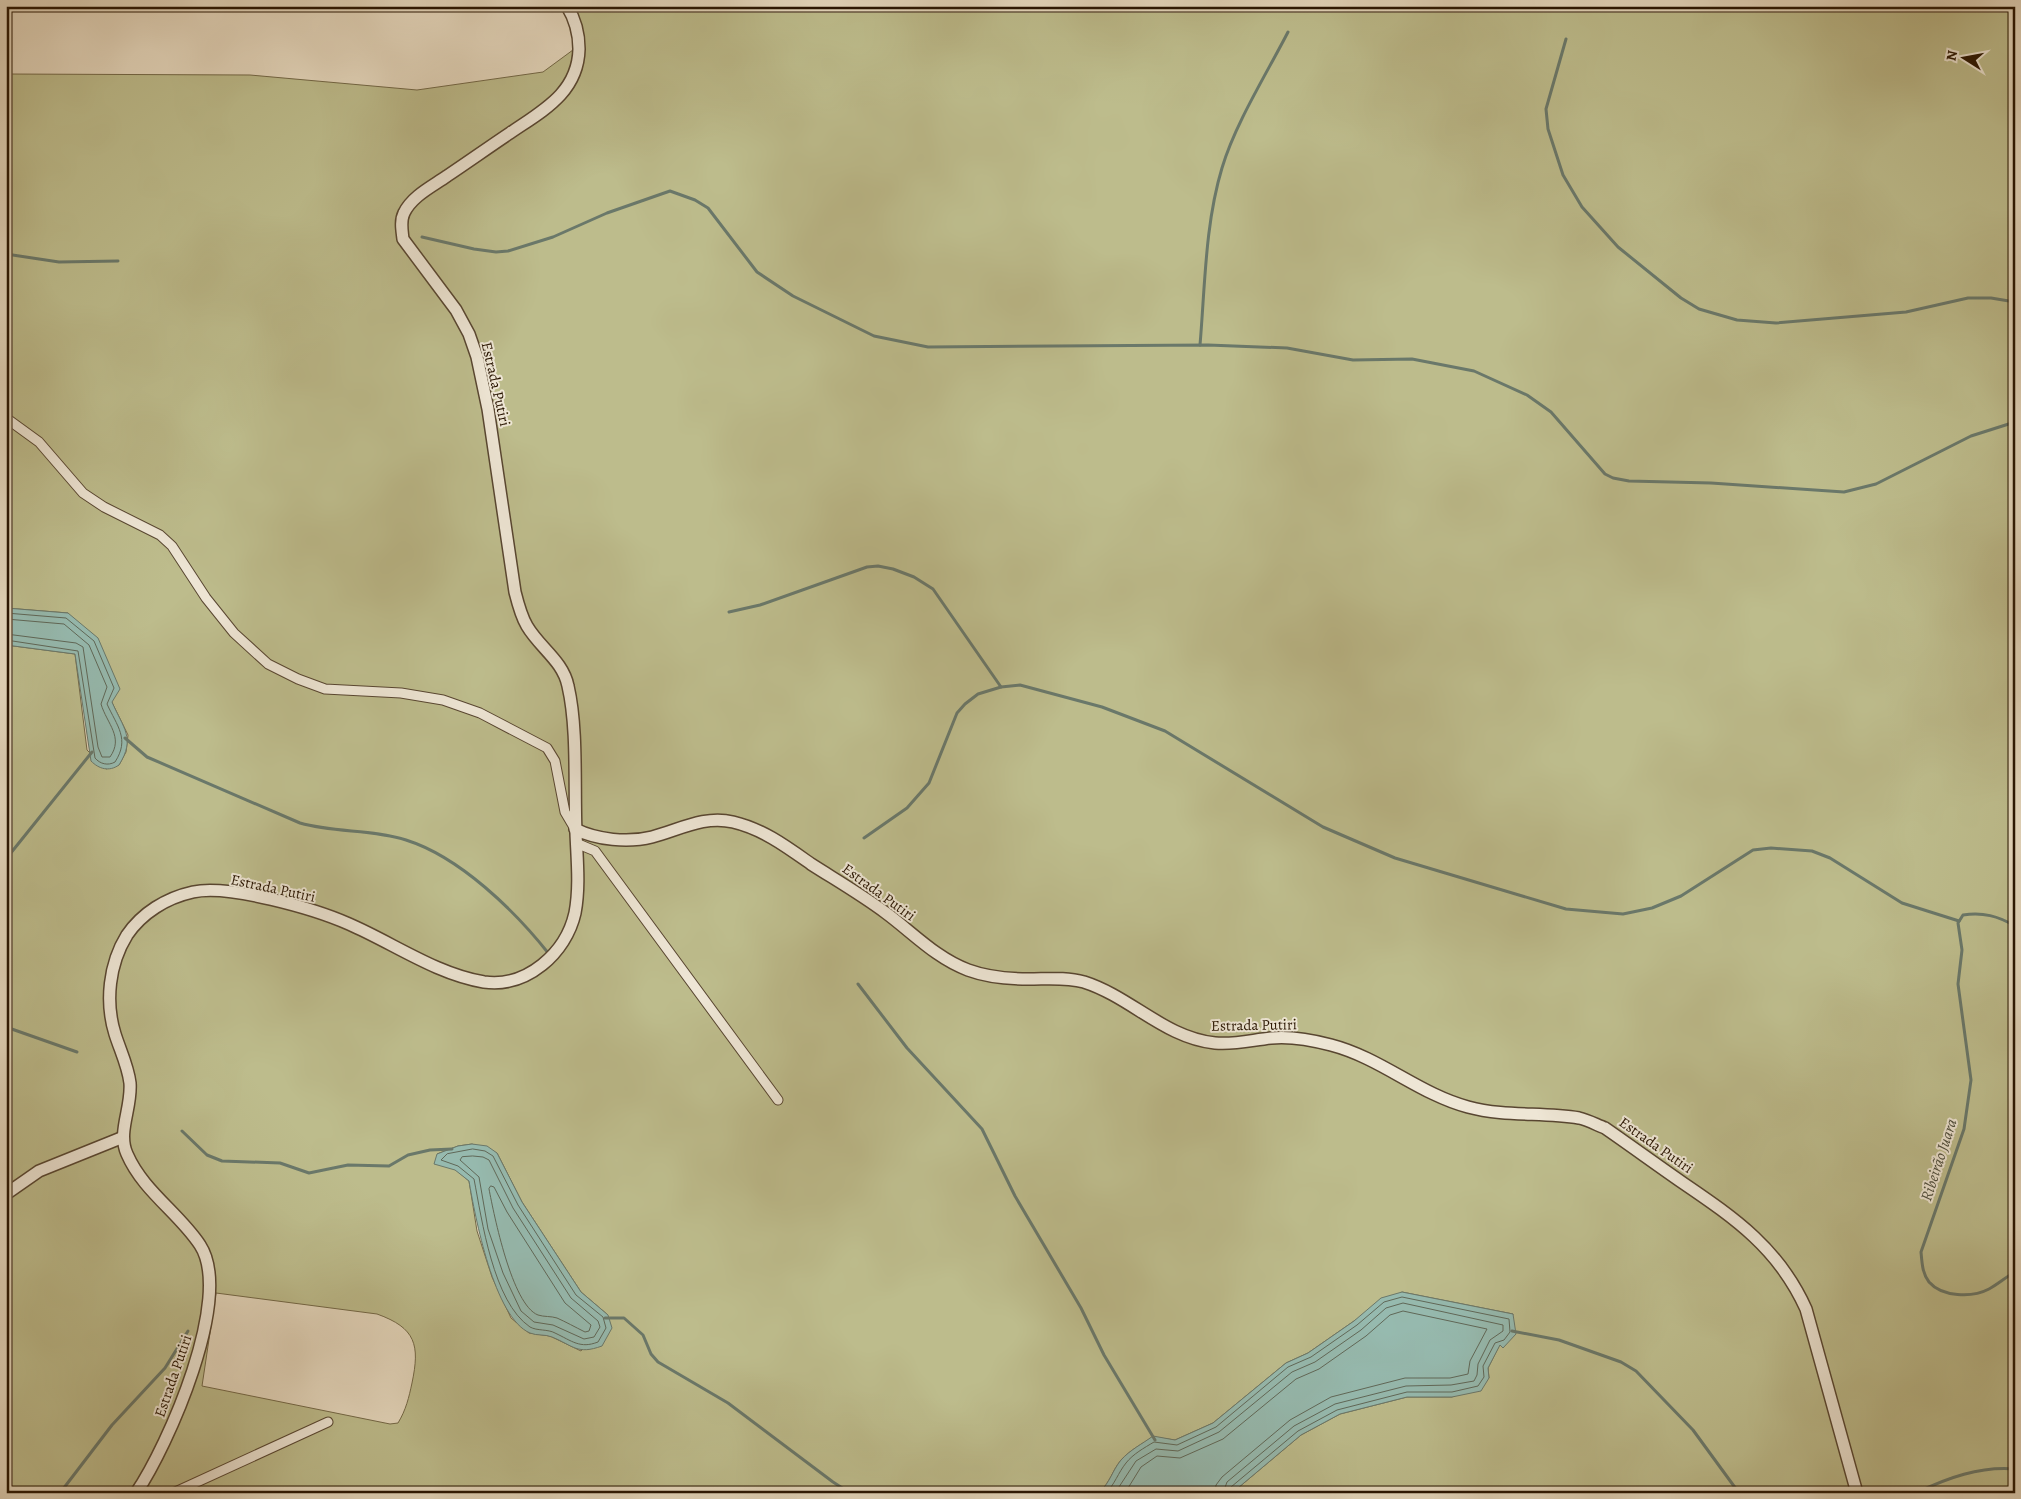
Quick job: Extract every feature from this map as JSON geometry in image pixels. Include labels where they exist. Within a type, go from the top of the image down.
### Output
[{"type":"street","name":"Estrada Putiri","points":[[136,1493],[165,1443],[194,1371],[204,1328],[209,1286],[209,1264],[203,1249],[191,1233],[138,1174],[121,1138],[130,1100],[130,1081],[111,1019],[109,999],[116,956],[126,937],[147,912],[167,901],[193,892],[237,893],[286,903],[332,918],[450,971],[487,982],[504,982],[534,971],[557,951],[572,925],[577,895],[575,771],[569,689],[561,668],[528,628],[515,592],[488,409],[477,357],[469,334],[456,310],[403,239],[401,227],[403,214],[422,193],[544,110],[565,91],[573,79],[577,67],[579,42],[577,28],[567,6]]},
{"type":"street","points":[[6,418],[39,442],[83,493],[104,507],[160,535],[234,633],[268,664],[298,679],[325,689],[401,693],[443,700],[480,713],[547,748],[555,761],[564,812],[576,829]]},
{"type":"street","name":"Estrada Putiri","points":[[576,829],[588,835],[603,838],[628,839],[650,838],[707,820],[732,822],[785,844],[886,914],[946,959],[969,970],[997,977],[1060,978],[1084,982],[1110,993],[1168,1029],[1192,1037],[1214,1043],[1240,1043],[1273,1038],[1305,1040],[1332,1045],[1365,1057],[1445,1099],[1466,1107],[1508,1115],[1582,1119],[1605,1128],[1728,1214],[1753,1234],[1777,1260],[1795,1285],[1806,1309],[1857,1493]]},
{"type":"street","points":[[576,842],[595,851],[778,1100]]},
{"type":"street","points":[[6,1194],[39,1171],[121,1138]]},
{"type":"street","points":[[173,1493],[328,1422]]},
{"type":"shaded area","points":[[565,6],[2015,6],[2015,1493],[1232,1493],[1301,1435],[1340,1414],[1407,1397],[1452,1397],[1489,1378],[1488,1368],[1500,1344],[1503,1347],[1513,1314],[1402,1292],[1354,1321],[1308,1353],[1286,1363],[1213,1423],[1175,1440],[1153,1437],[1136,1447],[1121,1460],[1099,1493],[6,1493],[6,645],[75,654],[87,750],[106,769],[119,765],[126,752],[128,735],[68,613],[6,608],[6,74],[250,75],[417,90],[543,72],[577,47]],"holes":[[[472,1144],[497,1153],[522,1202],[581,1292],[608,1315],[581,1351],[550,1336],[529,1333],[511,1318],[492,1277],[477,1231],[469,1181],[437,1154],[458,1146]],[[216,1293],[377,1314],[400,1325],[412,1340],[415,1348],[415,1358],[412,1383],[398,1423],[390,1424],[202,1386]]]},
{"type":"water","points":[[6,608],[68,613],[98,638],[120,689],[112,702],[124,726],[127,740],[127,747],[119,765],[104,769],[91,761],[75,654],[6,645]]},
{"type":"water","points":[[472,1144],[487,1146],[497,1153],[522,1202],[581,1292],[608,1315],[612,1328],[602,1346],[587,1350],[581,1349],[549,1336],[530,1333],[517,1324],[506,1308],[496,1288],[481,1241],[469,1181],[455,1170],[434,1164],[437,1154],[458,1146]]},
{"type":"water","points":[[1402,1292],[1513,1314],[1516,1334],[1503,1348],[1500,1345],[1488,1368],[1489,1378],[1481,1391],[1452,1397],[1407,1397],[1340,1414],[1301,1435],[1232,1493],[1099,1493],[1121,1460],[1153,1436],[1175,1440],[1213,1423],[1286,1363],[1308,1353],[1354,1321],[1381,1298]]},
{"type":"waterway","points":[[1200,345],[1209,233],[1216,189],[1228,151],[1243,116],[1288,32]]},
{"type":"waterway","points":[[1566,39],[1546,109],[1548,129],[1563,175],[1582,207],[1618,247],[1681,298],[1699,309],[1737,320],[1776,323],[1906,312],[1968,298],[1991,298],[2015,302]]},
{"type":"waterway","points":[[422,237],[474,249],[496,252],[508,251],[553,237],[607,213],[670,191],[695,200],[708,208],[757,272],[793,296],[874,336],[928,347],[1208,345],[1287,348],[1353,360],[1412,359],[1474,371],[1527,395],[1551,412],[1605,474],[1613,478],[1629,481],[1711,483],[1844,492],[1876,484],[1971,436],[2015,422]]},
{"type":"waterway","points":[[6,254],[59,262],[118,261]]},
{"type":"waterway","points":[[729,612],[760,605],[867,567],[878,566],[893,569],[914,577],[933,589],[1001,687]]},
{"type":"waterway","points":[[864,838],[907,808],[929,783],[957,713],[965,704],[978,694],[1001,687],[1020,685],[1102,707],[1165,731],[1323,827],[1395,858],[1566,909],[1623,914],[1652,908],[1681,896],[1753,850],[1771,848],[1812,851],[1830,858],[1902,903],[1959,921]]},
{"type":"waterway","points":[[125,738],[147,757],[300,823],[393,837],[426,848],[466,872],[485,887],[520,920],[549,954]]},
{"type":"waterway","points":[[6,859],[92,752]]},
{"type":"waterway","name":"Ribeirão Juara","points":[[2015,926],[1996,917],[1977,914],[1963,915],[1958,923],[1962,950],[1958,984],[1971,1080],[1964,1129],[1921,1252],[1922,1264],[1929,1282],[1941,1291],[1958,1295],[1982,1292],[2015,1272]]},
{"type":"waterway","points":[[858,984],[907,1048],[982,1129],[1015,1196],[1081,1308],[1104,1355],[1155,1440]]},
{"type":"waterway","points":[[6,1027],[77,1052]]},
{"type":"waterway","points":[[182,1131],[207,1155],[222,1161],[280,1163],[309,1173],[348,1165],[389,1166],[408,1155],[430,1150],[452,1149]]},
{"type":"waterway","points":[[605,1318],[624,1318],[643,1335],[651,1354],[658,1362],[728,1403],[850,1493]]},
{"type":"waterway","points":[[60,1493],[112,1425],[165,1368],[188,1331]]},
{"type":"waterway","points":[[1512,1331],[1559,1340],[1621,1362],[1636,1371],[1693,1430],[1739,1493]]},
{"type":"waterway","name":"Ribeirão Juara","points":[[1916,1493],[1940,1482],[1976,1471],[2015,1469]]}]
